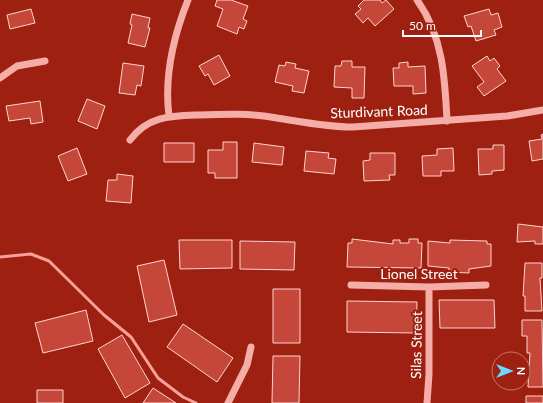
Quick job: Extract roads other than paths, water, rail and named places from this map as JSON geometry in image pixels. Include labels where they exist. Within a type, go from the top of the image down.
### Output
[{"type":"street","points":[[169,116],[169,72],[174,46],[188,0]]},
{"type":"street","points":[[417,0],[432,26],[442,56],[447,121]]},
{"type":"street","points":[[0,78],[17,66],[45,61]]},
{"type":"street","name":"Sturdivant Road","points":[[130,140],[138,130],[152,121],[169,116],[228,114],[254,115],[332,127],[447,121],[508,116],[543,110]]},
{"type":"street","name":"Lionel Street","points":[[351,286],[486,286]]},
{"type":"street","name":"Silas Street","points":[[427,403],[429,374],[429,287]]},
{"type":"street","points":[[228,403],[247,365],[251,347]]},
{"type":"waterway","points":[[0,257],[31,254],[49,261],[104,315],[131,337],[158,378],[183,397],[196,403]]}]
